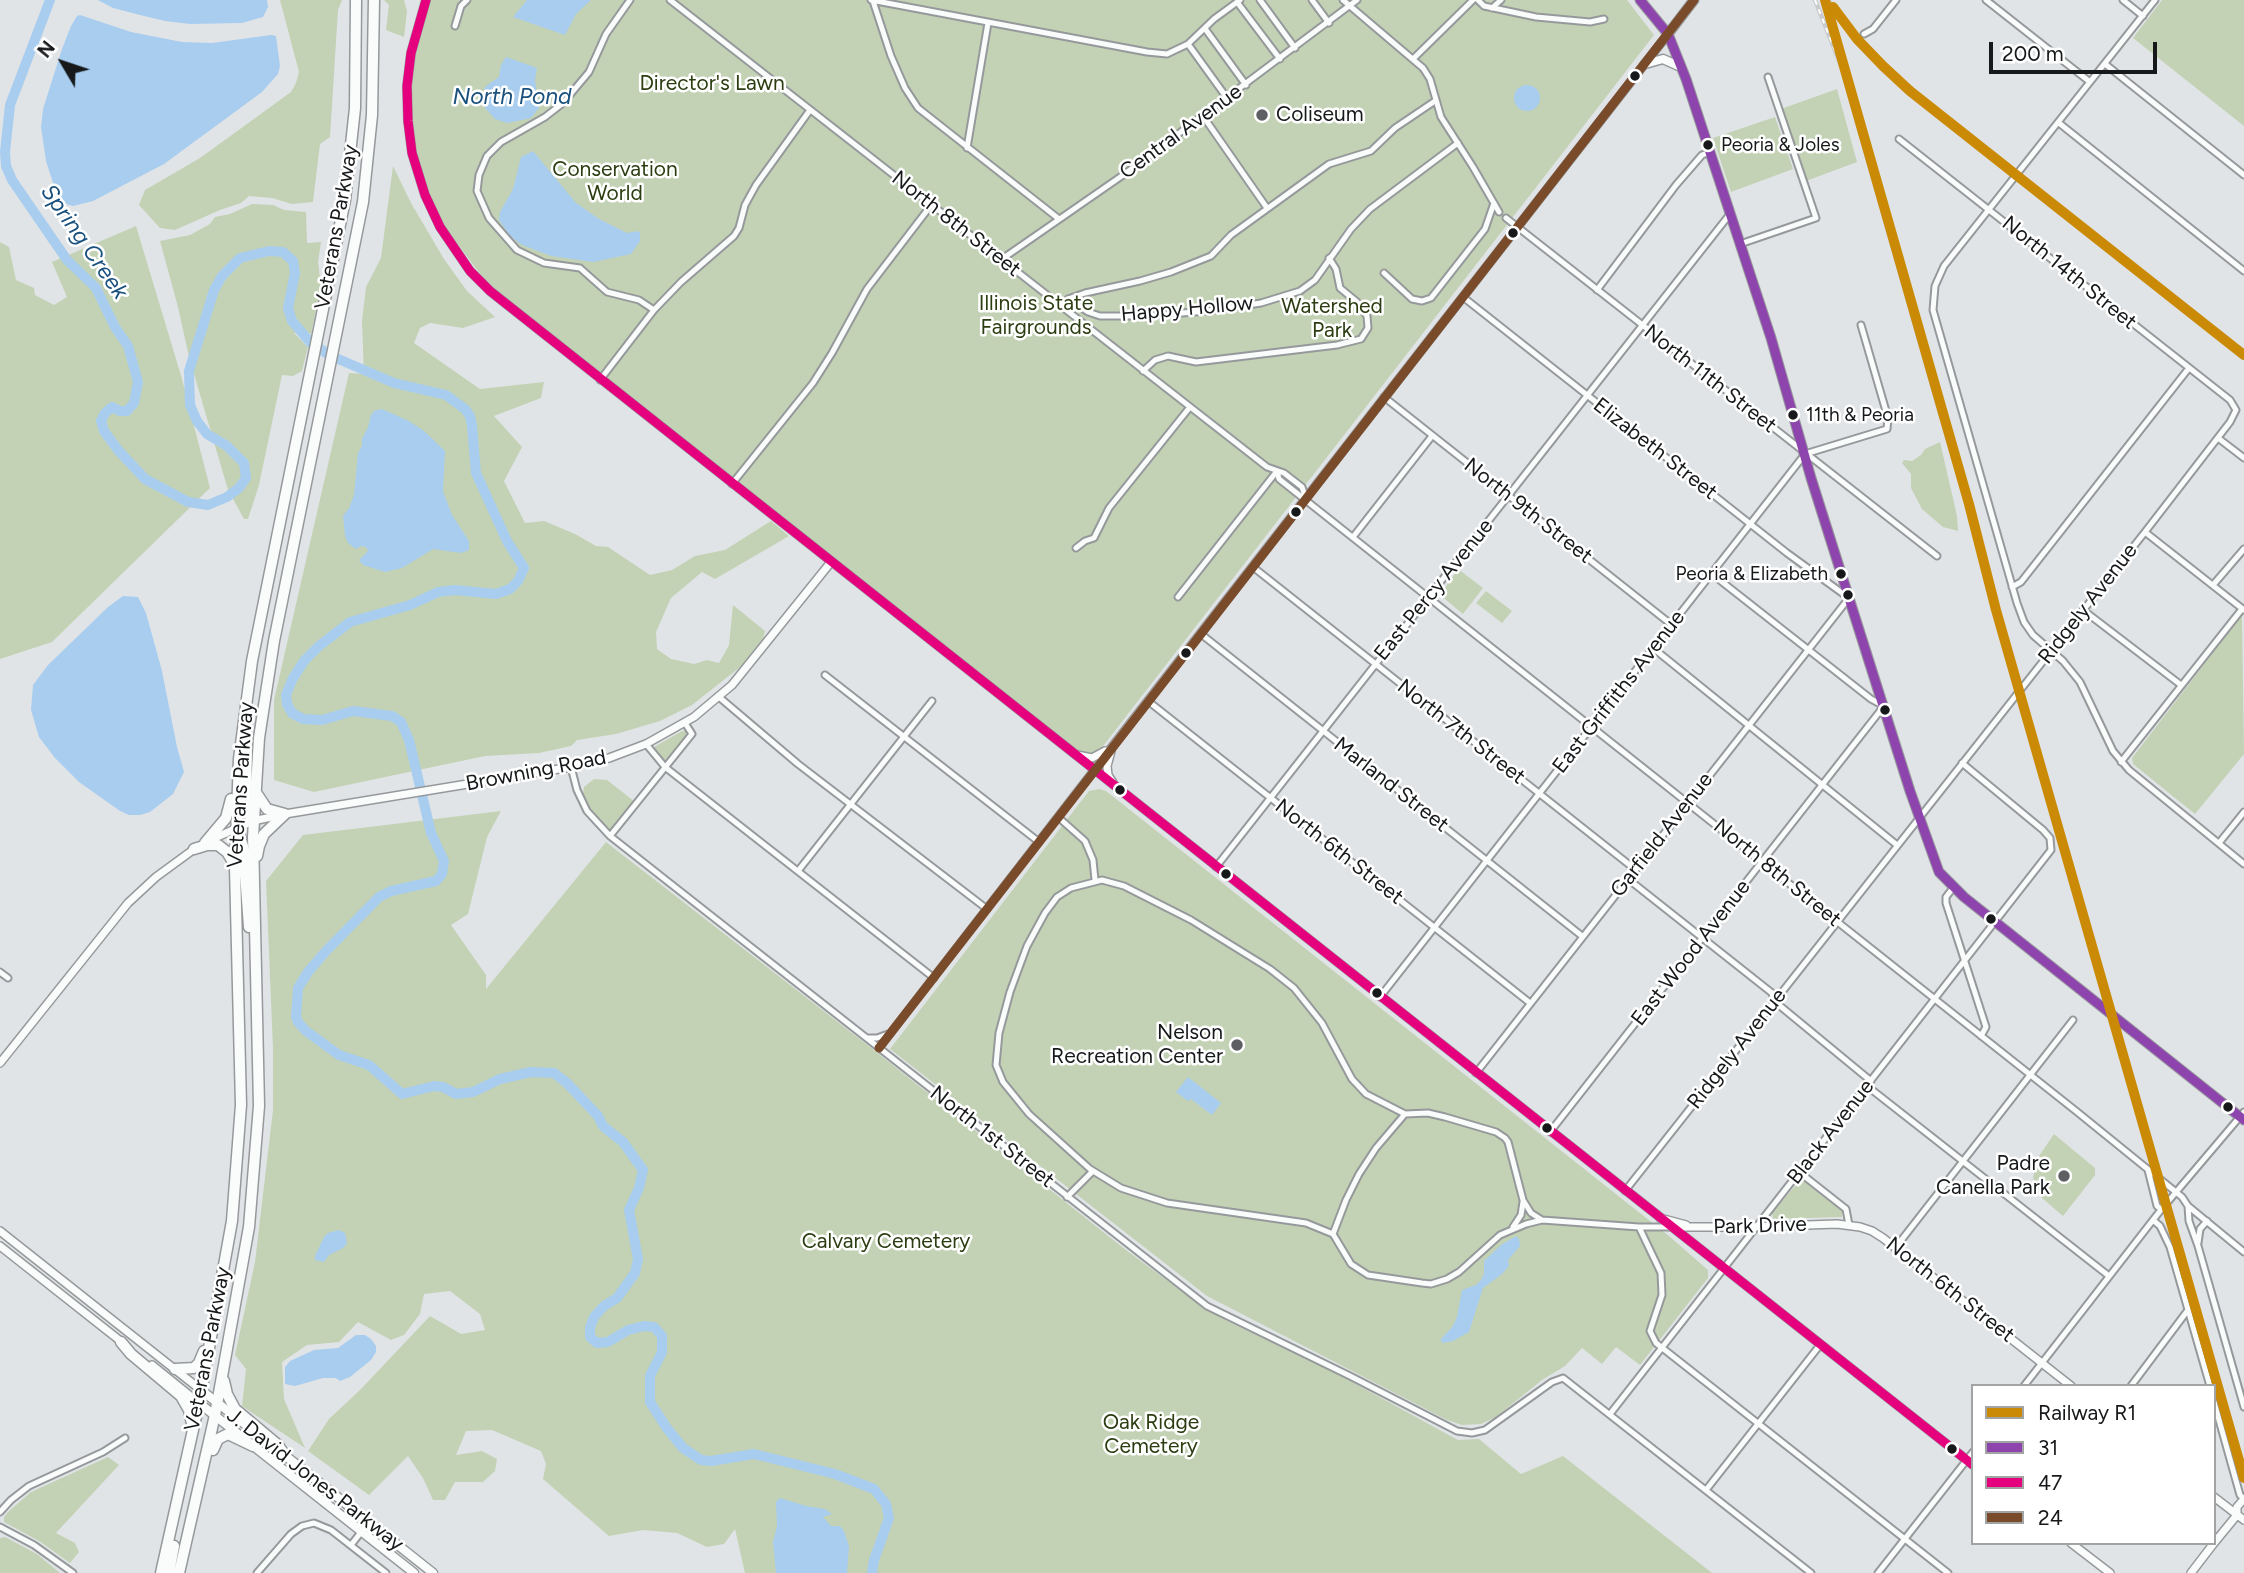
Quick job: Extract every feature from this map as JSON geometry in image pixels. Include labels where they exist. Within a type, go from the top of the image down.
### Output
[{"type":"highway","name":"Veterans Parkway","points":[[160,1573],[199,1403],[233,1212],[241,1105],[235,829],[241,741],[252,662],[340,233],[352,147],[356,0]]},
{"type":"highway","name":"Veterans Parkway","points":[[179,1573],[215,1415],[247,1237],[257,1147],[259,1043],[253,821],[259,738],[270,666],[358,233],[372,115],[374,0]]},
{"type":"highway","points":[[252,662],[246,808],[253,821]]},
{"type":"highway","points":[[205,843],[230,810],[235,751],[241,741]]},
{"type":"highway","points":[[255,788],[263,806],[285,814]]},
{"type":"highway","points":[[254,909],[258,899],[258,846],[268,830],[285,814]]},
{"type":"highway","points":[[235,829],[243,846],[249,930],[256,964]]},
{"type":"highway","points":[[194,849],[214,844],[222,847],[235,868]]},
{"type":"highway","points":[[175,1369],[191,1370],[200,1363],[216,1286],[223,1277]]},
{"type":"highway","points":[[121,1342],[131,1354],[181,1396],[191,1416],[192,1437]]},
{"type":"highway","points":[[223,1371],[226,1394],[235,1409],[278,1444],[286,1457]]},
{"type":"highway","points":[[191,1527],[198,1514],[218,1439],[231,1434],[253,1446]]},
{"type":"highway","points":[[169,1573],[181,1507],[180,1493]]},
{"type":"main road","points":[[426,0],[411,53],[407,104],[412,153],[419,179],[440,227],[458,255],[483,284],[600,380],[1970,1463]]},
{"type":"main road","points":[[1640,0],[1668,34],[1682,68],[1935,865],[1953,888],[2243,1116]]},
{"type":"main road","points":[[1094,770],[1694,0]]},
{"type":"main road","points":[[1645,64],[1663,58],[1682,68]]},
{"type":"main road","name":"Browning Road","points":[[0,1063],[128,903],[156,877],[194,849],[253,821],[571,767],[609,758],[646,744],[685,723],[719,697],[748,667],[831,562]]},
{"type":"main road","points":[[1073,754],[1093,758],[1112,747]]},
{"type":"main road","points":[[1112,747],[1108,771],[1115,787]]},
{"type":"main road","points":[[1657,1217],[1693,1227]]},
{"type":"main road","name":"North 6th Street","points":[[1849,1224],[1872,1231],[1896,1247],[2069,1384]]},
{"type":"main road","name":"Park Drive","points":[[1670,1227],[1849,1224]]},
{"type":"main road","points":[[1704,1253],[1695,1241],[1696,1234],[1726,1228]]},
{"type":"main road","name":"J. David Jones Parkway","points":[[0,1231],[433,1573]]},
{"type":"main road","name":"J. David Jones Parkway","points":[[0,1246],[414,1573]]},
{"type":"main road","points":[[2216,1498],[2240,1513]]},
{"type":"main road","points":[[2244,1499],[2237,1507],[2244,1520]]},
{"type":"main road","points":[[2216,1541],[2240,1513]]},
{"type":"main road","points":[[2191,1573],[2212,1545]]},
{"type":"main road","points":[[2083,1547],[2110,1573]]},
{"type":"street","points":[[455,26],[458,12],[467,0]]},
{"type":"street","points":[[630,0],[606,34],[589,72],[563,103],[545,117],[501,142],[487,156],[479,175],[477,191],[489,218],[517,250],[544,263],[580,268],[607,292],[639,300],[654,310]]},
{"type":"street","name":"North 8th Street","points":[[670,0],[1267,467],[1284,472],[1303,487],[1306,499],[2031,1075],[2185,1200],[2188,1206],[2244,1252]]},
{"type":"street","points":[[1259,0],[1295,48]]},
{"type":"street","points":[[1312,0],[1329,23]]},
{"type":"street","points":[[1343,0],[1413,59],[1430,79],[1434,101],[1441,117],[1499,212]]},
{"type":"street","name":"Central Avenue","points":[[1002,259],[1126,173],[1357,0]]},
{"type":"street","points":[[1413,59],[1476,0],[1492,8],[1536,17],[1590,22],[1604,19]]},
{"type":"street","points":[[1492,8],[1501,0]]},
{"type":"street","points":[[1864,34],[1873,29],[1896,0]]},
{"type":"street","points":[[1986,0],[2090,82]]},
{"type":"street","points":[[2123,0],[2143,16]]},
{"type":"street","points":[[2155,0],[1944,266],[1933,296],[1935,317],[2024,622],[2033,635],[2063,661],[2080,682],[2121,762],[2244,864]]},
{"type":"street","points":[[872,1],[1167,54],[1188,44],[1206,30],[1214,19],[1239,1],[1280,60]]},
{"type":"street","points":[[872,1],[891,55],[910,98],[918,108],[1059,219]]},
{"type":"street","points":[[967,148],[988,23]]},
{"type":"street","points":[[1206,30],[1246,85]]},
{"type":"street","points":[[1188,44],[1227,98]]},
{"type":"street","points":[[2105,64],[2244,175]]},
{"type":"street","points":[[1740,244],[1816,218],[1768,77]]},
{"type":"street","points":[[1062,307],[1068,299],[1085,293],[1140,281],[1211,256],[1226,239],[1329,164],[1371,152],[1395,128],[1434,101]]},
{"type":"street","points":[[600,380],[654,310],[681,282],[734,236],[739,228],[744,205],[756,184],[810,110]]},
{"type":"street","points":[[1203,116],[1267,208]]},
{"type":"street","points":[[2059,123],[2244,271]]},
{"type":"street","name":"North 14th Street","points":[[1899,139],[2230,400],[2236,410]]},
{"type":"street","name":"Happy Hollow","points":[[1068,299],[1100,316],[1143,316],[1208,311],[1261,303],[1300,291],[1315,280],[1351,229],[1370,209],[1458,143]]},
{"type":"street","points":[[1597,290],[1676,185],[1702,155],[1710,152]]},
{"type":"street","points":[[1384,273],[1412,299],[1422,301],[1431,298],[1485,229],[1494,203]]},
{"type":"street","points":[[732,484],[813,383],[832,354],[866,289],[932,204]]},
{"type":"street","name":"East Percy Avenue","points":[[1216,867],[1730,214]]},
{"type":"street","name":"North 11th Street","points":[[1506,218],[1937,556]]},
{"type":"street","points":[[1143,371],[1155,360],[1168,356],[1196,362],[1337,345],[1361,339],[1368,328],[1367,316],[1357,302],[1340,288],[1336,269],[1329,258]]},
{"type":"street","name":"Elizabeth Street","points":[[1463,297],[1849,598]]},
{"type":"street","points":[[1805,454],[1887,429],[1888,418],[1861,325]]},
{"type":"street","points":[[2012,587],[2021,582],[2189,368]]},
{"type":"street","name":"North 9th Street","points":[[1384,397],[1672,625]]},
{"type":"street","points":[[1076,548],[1094,538],[1109,508],[1190,407]]},
{"type":"street","name":"Ridgely Avenue","points":[[1625,1192],[2145,532],[2218,438],[2236,410]]},
{"type":"street","points":[[1353,537],[1432,436]]},
{"type":"street","points":[[2218,438],[2244,458]]},
{"type":"street","name":"East Griffiths Avenue","points":[[1380,997],[1805,454]]},
{"type":"street","points":[[1178,597],[1277,471]]},
{"type":"street","points":[[2121,762],[2243,609],[2145,532]]},
{"type":"street","points":[[2213,585],[2244,549]]},
{"type":"street","name":"North 7th Street","points":[[1253,567],[1636,870]]},
{"type":"street","points":[[1712,574],[1871,699],[1884,706]]},
{"type":"street","name":"Garfield Avenue","points":[[1476,1073],[1849,598]]},
{"type":"street","points":[[2083,610],[2181,685]]},
{"type":"street","name":"Marland Street","points":[[1200,634],[1582,936]]},
{"type":"street","points":[[1653,648],[1897,845]]},
{"type":"street","points":[[825,675],[1039,842]]},
{"type":"street","points":[[719,697],[798,764],[987,909]]},
{"type":"street","points":[[798,871],[932,701]]},
{"type":"street","name":"North 6th Street","points":[[1148,701],[1530,1003]]},
{"type":"street","name":"East Wood Avenue","points":[[1550,1132],[1884,706]]},
{"type":"street","points":[[610,836],[692,734],[685,723]]},
{"type":"street","points":[[646,744],[665,767],[934,978]]},
{"type":"street","name":"Black Avenue","points":[[1610,1414],[2051,850],[2050,838],[2043,830],[1962,763]]},
{"type":"street","name":"North 1st Street","points":[[571,767],[576,790],[587,811],[610,836],[1207,1306],[1450,1428],[1472,1433],[1494,1425],[1552,1382],[1563,1378],[1610,1414]]},
{"type":"street","points":[[879,1048],[1094,770]]},
{"type":"street","points":[[2219,843],[2244,812]]},
{"type":"street","points":[[1058,817],[1085,841],[1093,860],[1095,880]]},
{"type":"street","points":[[1628,879],[1772,993],[1774,1002],[1963,1163],[2109,1276]]},
{"type":"street","points":[[1542,1220],[1531,1213],[1523,1200],[1505,1138],[1496,1132],[1445,1117],[1405,1114],[1366,1094],[1359,1087],[1305,999],[1285,980],[1173,909],[1111,881],[1095,880],[1071,888],[1057,897],[1045,913],[1018,968],[1003,1017],[996,1054],[999,1074],[1014,1097],[1037,1121],[1093,1171],[1121,1188],[1152,1200],[1233,1214],[1289,1219],[1317,1227],[1333,1234],[1351,1264],[1368,1275],[1431,1284],[1455,1275],[1490,1242],[1513,1227],[1542,1220],[1670,1227]]},
{"type":"street","points":[[1953,888],[1946,897],[1946,903],[1986,1027],[1981,1036]]},
{"type":"street","points":[[0,972],[8,978]]},
{"type":"street","points":[[1896,1247],[2073,1020]]},
{"type":"street","points":[[864,1037],[877,1038],[891,1033]]},
{"type":"street","points":[[1333,1234],[1359,1174],[1405,1114]]},
{"type":"street","points":[[2026,1384],[2161,1209],[2243,1116]]},
{"type":"street","points":[[2148,1170],[2157,1206],[2161,1209]]},
{"type":"street","points":[[1067,1197],[1093,1171]]},
{"type":"street","points":[[1799,1172],[1846,1209],[1849,1224]]},
{"type":"street","points":[[1513,1227],[1521,1216],[1523,1200]]},
{"type":"street","points":[[2188,1206],[2189,1221],[2244,1406]]},
{"type":"street","points":[[2153,1220],[2160,1226],[2169,1247],[2209,1384]]},
{"type":"street","points":[[2198,1246],[2200,1232],[2207,1221]]},
{"type":"street","points":[[1639,1227],[1661,1273],[1662,1295],[1650,1331],[1651,1336],[1948,1573]]},
{"type":"street","points":[[2132,1384],[2188,1310]]},
{"type":"street","points":[[1706,1490],[1820,1345]]},
{"type":"street","points":[[2216,1409],[2240,1495],[2244,1499]]},
{"type":"street","points":[[1610,1414],[1811,1573]]},
{"type":"street","points":[[0,1512],[29,1486],[103,1452],[125,1438]]},
{"type":"street","points":[[1878,1573],[1904,1538],[1970,1463]]},
{"type":"street","points":[[351,1545],[369,1522]]},
{"type":"street","points":[[257,1573],[278,1547],[302,1527],[314,1523],[322,1525],[351,1545],[386,1573]]},
{"type":"street","points":[[0,1527],[34,1545],[73,1573]]},
{"type":"green space","points":[[280,0],[342,0],[338,10],[330,137],[320,144],[313,202],[292,204],[272,198],[249,196],[241,203],[175,230],[160,228],[139,205],[145,190],[200,158],[291,92],[296,83],[299,72]]},
{"type":"green space","points":[[384,0],[404,0],[407,11],[404,37],[386,30],[389,5]]},
{"type":"green space","name":"Illinois State Fairgrounds","points":[[430,0],[1627,0],[1654,35],[1094,755],[1079,753],[514,306],[484,279],[444,226],[430,198],[419,165],[413,134],[410,94],[415,49]]},
{"type":"green space","points":[[2162,0],[2244,0],[2244,126],[2133,38]]},
{"type":"green space","points":[[1837,89],[1857,162],[1806,181],[1781,109]]},
{"type":"green space","points":[[1775,117],[1793,169],[1731,192],[1713,138]]},
{"type":"green space","points":[[393,166],[444,259],[467,291],[495,317],[463,328],[430,323],[420,328],[414,343],[480,389],[544,382],[541,398],[494,416],[522,447],[504,481],[525,523],[544,521],[596,546],[608,547],[650,575],[672,570],[695,556],[725,550],[771,521],[789,536],[715,579],[702,572],[671,598],[656,632],[657,649],[671,659],[694,664],[707,660],[719,663],[729,645],[733,605],[765,631],[763,640],[744,664],[692,705],[660,721],[616,734],[577,740],[571,746],[539,753],[485,756],[314,792],[274,780],[274,700],[349,373],[364,374],[362,321],[366,287],[381,258]]},
{"type":"green space","points":[[252,204],[306,212],[307,243],[321,242],[318,262],[321,286],[311,334],[305,331],[294,333],[308,347],[302,371],[293,376],[282,375],[259,485],[248,519],[244,519],[228,490],[189,357],[160,241],[190,235],[210,224],[215,217],[230,214]]},
{"type":"green space","points":[[136,226],[182,379],[210,488],[52,642],[0,659],[0,242],[9,247],[16,280],[34,288],[35,295],[54,305],[67,297],[52,262]]},
{"type":"green space","points":[[1940,442],[1958,531],[1943,527],[1922,509],[1911,488],[1911,474],[1902,463],[1904,460],[1912,461],[1925,449]]},
{"type":"green space","points":[[1458,569],[1483,588],[1463,614],[1440,595]]},
{"type":"green space","points":[[1486,591],[1512,611],[1502,623],[1476,603]]},
{"type":"green space","points":[[2242,615],[2244,754],[2195,814],[2133,764],[2132,758]]},
{"type":"green space","points":[[686,731],[687,735],[664,762],[654,747]]},
{"type":"green space","points":[[594,779],[607,780],[635,802],[610,831],[595,817],[583,794],[584,787]]},
{"type":"green space","points":[[1089,791],[1106,791],[1669,1236],[1708,1270],[1708,1278],[1640,1365],[1616,1347],[1602,1364],[1582,1348],[1565,1366],[1542,1380],[1496,1417],[1481,1424],[1462,1425],[1447,1420],[1207,1296],[890,1049]]},
{"type":"green space","points":[[501,811],[487,837],[468,914],[451,925],[486,975],[486,989],[606,842],[1126,1250],[1200,1305],[1227,1321],[1330,1370],[1458,1440],[1479,1439],[1521,1474],[1563,1456],[1712,1573],[745,1573],[735,1529],[724,1544],[707,1547],[677,1533],[643,1530],[609,1536],[543,1479],[546,1464],[541,1451],[492,1430],[466,1431],[456,1455],[482,1451],[497,1459],[495,1471],[483,1482],[455,1482],[445,1500],[433,1500],[423,1478],[408,1456],[369,1495],[308,1451],[329,1419],[430,1316],[461,1334],[485,1330],[480,1314],[450,1291],[424,1294],[420,1314],[404,1335],[391,1340],[358,1322],[339,1342],[307,1345],[282,1362],[284,1399],[305,1448],[242,1406],[246,1369],[235,1355],[255,1262],[273,1110],[266,881],[303,835]]},
{"type":"green space","name":"Padre Canella Park","points":[[2054,1134],[2095,1168],[2095,1175],[2063,1216],[2042,1198],[2033,1178],[2037,1159]]},
{"type":"green space","points":[[1801,1179],[1842,1211],[1842,1217],[1773,1219],[1772,1213]]},
{"type":"green space","points":[[108,1457],[119,1465],[56,1533],[75,1543],[79,1552],[70,1563],[39,1541],[4,1522],[8,1512],[31,1492]]},
{"type":"green space","points":[[5,1537],[37,1554],[60,1573],[0,1573],[0,1538]]},
{"type":"water","points":[[98,0],[267,0],[268,7],[263,17],[242,23],[190,24],[165,21],[113,8]]},
{"type":"water","name":"North Pond","points":[[527,0],[591,0],[576,14],[565,35],[513,17]]},
{"type":"water","points":[[80,15],[131,32],[182,42],[212,43],[276,36],[280,66],[278,74],[262,92],[164,164],[93,201],[73,206],[66,204],[55,189],[46,161],[41,127],[43,109],[62,49],[71,26]]},
{"type":"water","name":"North Pond","points":[[506,57],[537,68],[535,80],[539,108],[531,118],[507,123],[495,119],[486,109],[484,105],[487,98],[483,92],[486,86],[499,77]]},
{"type":"water","points":[[1527,85],[1536,89],[1540,98],[1536,107],[1527,111],[1518,107],[1514,98],[1518,89]]},
{"type":"water","points":[[533,151],[576,203],[599,219],[627,233],[640,233],[640,241],[631,254],[593,262],[551,256],[522,245],[510,236],[499,220],[500,212],[513,189],[521,157]]},
{"type":"water","points":[[382,409],[424,431],[445,451],[443,491],[452,515],[469,541],[469,550],[461,553],[433,549],[402,568],[385,572],[363,565],[359,560],[368,551],[366,547],[356,549],[348,543],[343,516],[354,495],[358,453],[371,415]]},
{"type":"water","points":[[123,596],[138,597],[146,613],[184,772],[173,794],[150,812],[140,815],[129,815],[120,811],[79,782],[39,737],[31,710],[33,685],[48,665]]},
{"type":"water","points":[[1188,1077],[1221,1103],[1212,1115],[1191,1099],[1188,1101],[1176,1092]]},
{"type":"water","points":[[339,1230],[345,1233],[347,1243],[343,1248],[329,1255],[324,1262],[315,1260],[324,1237]]},
{"type":"water","points":[[1516,1236],[1520,1246],[1508,1260],[1509,1266],[1502,1274],[1483,1288],[1469,1332],[1453,1341],[1442,1343],[1441,1339],[1457,1317],[1462,1290],[1481,1280],[1484,1261],[1501,1245]]},
{"type":"water","points":[[356,1335],[365,1335],[371,1339],[376,1346],[376,1352],[371,1360],[350,1377],[340,1381],[336,1378],[323,1378],[295,1386],[285,1384],[285,1367],[290,1361],[314,1350],[338,1348]]},
{"type":"water","points":[[780,1498],[825,1509],[832,1514],[823,1517],[831,1526],[840,1526],[844,1531],[849,1546],[847,1573],[776,1573],[773,1542],[777,1526],[776,1502]]},
{"type":"waterway","name":"Spring Creek","points":[[50,0],[10,105],[6,166],[12,180],[67,260],[96,288],[115,327],[128,346],[138,382],[134,403],[127,411],[112,407],[101,421],[104,431],[118,450],[145,479],[188,502],[208,505],[227,497],[239,488],[246,478],[244,463],[227,446],[207,434],[197,421],[190,405],[189,371],[214,290],[222,276],[240,258],[269,251],[283,252],[293,261],[295,273],[288,308],[292,321],[310,342],[329,355],[394,383],[446,395],[465,409],[472,426],[476,473],[507,541],[524,568],[518,581],[510,589],[496,594],[455,590],[438,592],[410,605],[350,622],[319,646],[304,661],[292,680],[286,695],[287,704],[292,713],[303,719],[322,720],[353,711],[392,716],[401,722],[409,740],[431,833],[444,861],[442,874],[436,881],[391,891],[379,897],[326,951],[298,988],[298,1022],[339,1055],[369,1065],[402,1094],[434,1086],[443,1087],[456,1094],[473,1092],[500,1079],[531,1072],[554,1073],[567,1083],[598,1116],[603,1126],[623,1142],[643,1170],[639,1188],[629,1210],[638,1259],[635,1273],[617,1298],[604,1306],[594,1317],[590,1337],[597,1343],[608,1342],[628,1330],[644,1326],[654,1327],[662,1336],[662,1352],[650,1376],[650,1402],[683,1448],[701,1460],[711,1461],[754,1454],[835,1474],[874,1489],[886,1504],[889,1518],[872,1573]]},
{"type":"railway","points":[[1815,0],[1841,66],[1978,541]]},
{"type":"railway","points":[[1828,0],[1857,39],[1910,91],[2244,355]]},
{"type":"rail line","name":"R1","points":[[1825,0],[2244,1478]]},
{"type":"rail line","name":"R1","points":[[1833,7],[1857,39],[1910,91],[2244,355]]},
{"type":"transit line","name":"47","points":[[426,0],[411,53],[407,86],[412,153],[425,195],[440,227],[470,271],[490,291],[1971,1463]]},
{"type":"transit line","name":"31","points":[[1640,0],[1668,34],[1686,79],[1771,338],[1811,478],[1910,791],[1939,872],[1964,897],[2244,1120]]},
{"type":"transit line","name":"24","points":[[879,1048],[1694,0]]},
{"type":"place","name":"Coliseum","points":[[1262,115]]},
{"type":"place","name":"Peoria & Joles","points":[[1708,145]]},
{"type":"place","name":"11th & Peoria","points":[[1793,415]]},
{"type":"place","name":"Peoria & Elizabeth","points":[[1841,574]]},
{"type":"place","name":"Nelson Recreation Center","points":[[1237,1045]]},
{"type":"place","name":"Padre Canella Park","points":[[2064,1176]]},
{"type":"park label","name":"Director's Lawn","points":[[712,84]]},
{"type":"park label","name":"Conservation World","points":[[615,182]]},
{"type":"park label","name":"Watershed Park","points":[[1332,319]]},
{"type":"park label","name":"Calvary Cemetery","points":[[886,1242]]},
{"type":"park label","name":"Oak Ridge Cemetery","points":[[1151,1435]]}]
